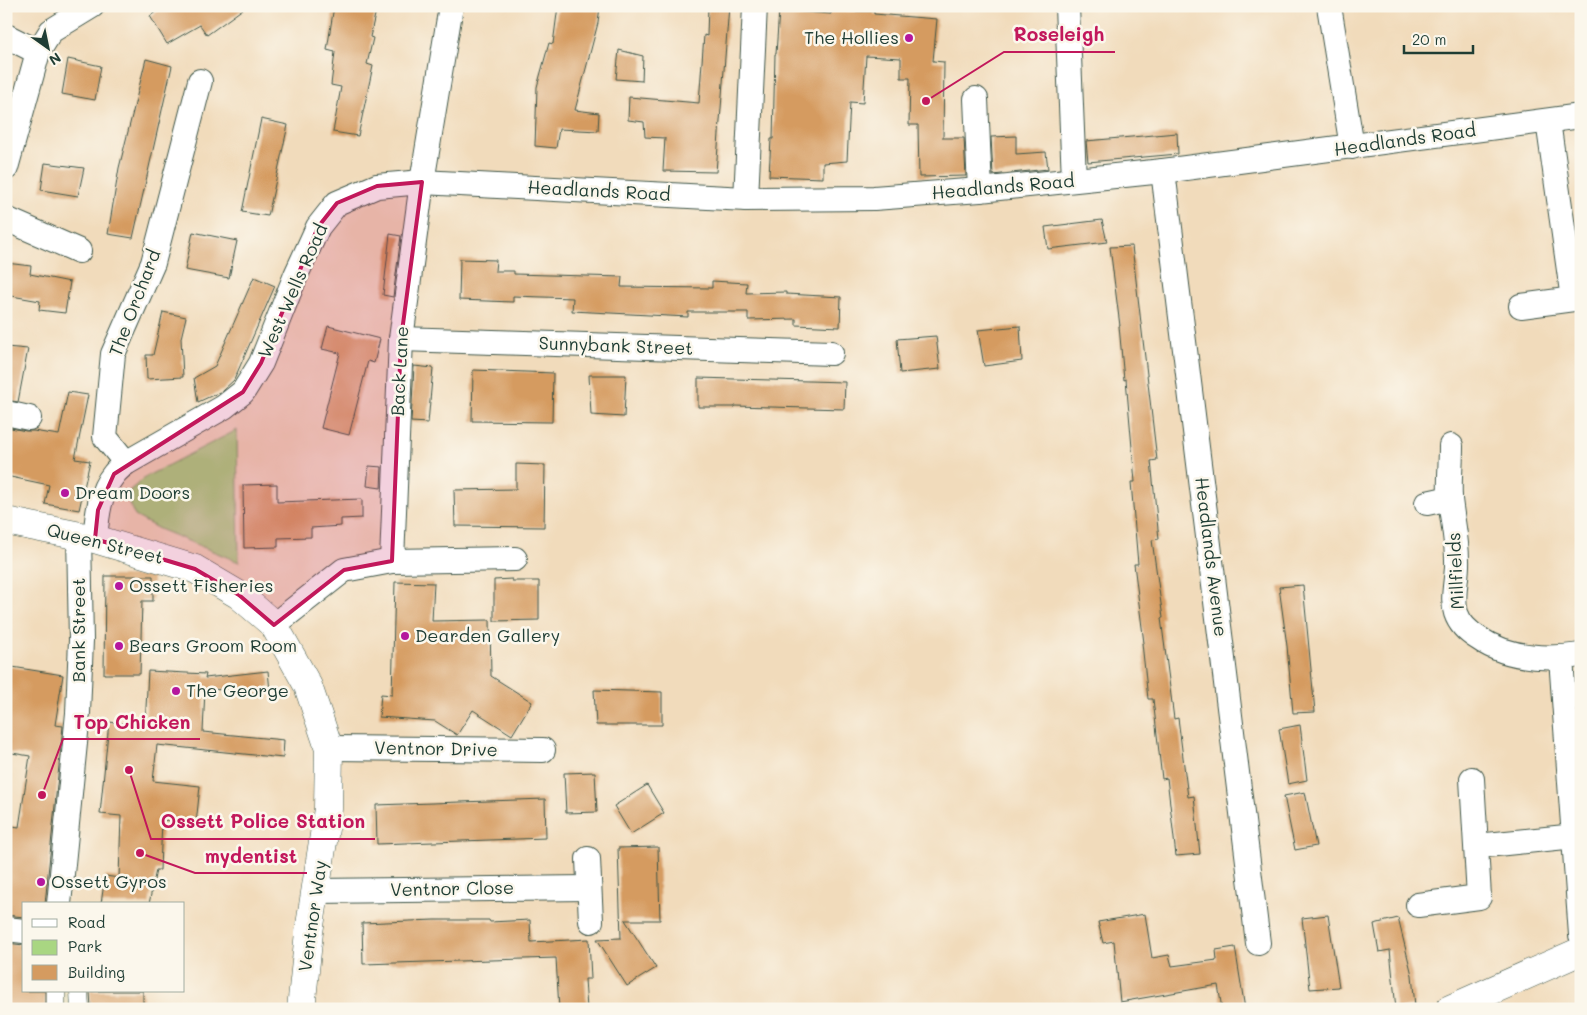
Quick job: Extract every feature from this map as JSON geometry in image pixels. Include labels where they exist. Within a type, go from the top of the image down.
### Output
[{"type":"street","points":[[6,168],[38,52],[51,31],[92,6]]},
{"type":"street","points":[[422,182],[451,6]]},
{"type":"street","points":[[746,199],[755,6]]},
{"type":"street","points":[[1066,6],[1074,180]]},
{"type":"street","points":[[1329,6],[1352,147]]},
{"type":"street","points":[[6,36],[38,52]]},
{"type":"street","name":"The Orchard","points":[[126,463],[105,437],[113,354],[153,263],[200,81]]},
{"type":"street","points":[[976,99],[980,190]]},
{"type":"street","name":"Headlands Road","points":[[422,182],[746,199],[874,198],[980,190],[1163,171],[1581,116]]},
{"type":"street","points":[[1521,306],[1577,298],[1548,121]]},
{"type":"street","name":"Headlands Avenue","points":[[1163,171],[1258,943]]},
{"type":"street","name":"Back Lane","points":[[392,561],[400,339],[422,182]]},
{"type":"street","name":"West Wells Road","points":[[87,537],[105,491],[114,474],[126,463],[224,407],[243,392],[261,363],[296,275],[318,227],[337,203],[377,186],[422,182]]},
{"type":"street","points":[[6,219],[78,251]]},
{"type":"street","name":"Sunnybank Street","points":[[400,339],[831,353]]},
{"type":"street","name":"Millfields","points":[[1451,446],[1450,498],[1457,561],[1456,612],[1466,630],[1484,643],[1508,653],[1534,657],[1571,656],[1575,757],[1575,836],[1581,935]]},
{"type":"street","points":[[1426,503],[1450,498]]},
{"type":"street","name":"Queen Street","points":[[6,521],[87,537],[195,569],[239,594],[274,625]]},
{"type":"street","name":"Bank Street","points":[[59,902],[78,713],[87,537]]},
{"type":"street","points":[[274,625],[344,570],[392,561],[515,559]]},
{"type":"street","name":"Ventnor Way","points":[[274,625],[308,686],[329,748],[328,809],[305,962],[301,1009]]},
{"type":"street","name":"Ventnor Drive","points":[[329,748],[543,750]]},
{"type":"street","points":[[1418,905],[1478,897],[1477,846],[1472,779]]},
{"type":"street","points":[[1477,846],[1575,836]]},
{"type":"street","points":[[588,860],[591,921]]},
{"type":"street","name":"Ventnor Close","points":[[315,891],[589,888]]},
{"type":"street","points":[[6,929],[22,931]]},
{"type":"street","points":[[1450,1009],[1581,951]]},
{"type":"street","points":[[56,992],[56,1009]]},
{"type":"street","points":[[79,992],[80,1009]]},
{"type":"highlighted area","points":[[422,182],[401,339],[392,561],[344,570],[274,625],[239,595],[195,569],[95,539],[98,510],[114,474],[243,392],[261,363],[318,227],[337,203],[377,186]]},
{"type":"shaded area","points":[[56,992],[79,992],[80,1009],[56,1009]]},
{"type":"green space","points":[[237,430],[239,562],[159,529],[135,516],[128,501],[129,491],[147,476]]},
{"type":"building","points":[[164,6],[247,6],[207,35],[200,25],[167,44],[150,16]]},
{"type":"building","points":[[334,6],[377,6],[370,37],[373,38],[367,64],[373,66],[358,136],[333,132],[341,87],[331,85],[335,52],[327,50]]},
{"type":"building","points":[[558,6],[600,6],[598,23],[575,110],[599,113],[598,131],[559,129],[556,148],[535,146],[537,87],[549,43],[553,44]]},
{"type":"building","points":[[708,6],[729,6],[716,172],[663,171],[665,138],[645,137],[644,122],[628,120],[629,97],[699,103],[704,35],[707,36]]},
{"type":"building","points":[[779,10],[831,14],[831,11],[874,11],[874,14],[937,19],[933,61],[944,62],[943,138],[964,138],[966,176],[919,177],[918,125],[909,125],[910,78],[901,78],[901,58],[866,56],[863,103],[850,102],[847,161],[823,163],[823,178],[769,176],[771,139],[773,139],[775,54]]},
{"type":"building","points":[[619,50],[643,56],[642,81],[616,79]]},
{"type":"building","points":[[68,59],[101,66],[95,100],[62,94]]},
{"type":"building","points":[[146,59],[172,66],[133,238],[108,234],[119,168]]},
{"type":"building","points":[[261,119],[288,125],[268,216],[242,212]]},
{"type":"building","points":[[1177,133],[1178,154],[1088,162],[1086,141]]},
{"type":"building","points":[[1016,136],[1016,154],[1046,152],[1048,169],[993,175],[991,137]]},
{"type":"building","points":[[45,163],[84,168],[78,196],[41,190]]},
{"type":"building","points":[[1102,220],[1107,242],[1048,249],[1045,227]]},
{"type":"building","points":[[193,232],[237,241],[229,278],[185,270]]},
{"type":"building","points":[[390,234],[401,236],[393,297],[383,295]]},
{"type":"building","points":[[1132,246],[1157,460],[1151,461],[1159,539],[1152,540],[1174,719],[1178,718],[1188,797],[1194,796],[1200,854],[1176,856],[1167,778],[1162,779],[1153,699],[1148,699],[1142,643],[1144,643],[1134,564],[1138,564],[1131,482],[1135,482],[1126,379],[1124,380],[1120,326],[1110,247]]},
{"type":"building","points":[[460,259],[496,260],[495,271],[514,271],[514,274],[622,277],[621,287],[712,288],[712,281],[747,283],[746,293],[786,292],[786,294],[841,297],[840,327],[796,325],[796,319],[748,320],[748,312],[688,312],[688,317],[572,311],[573,298],[513,296],[513,302],[459,300]]},
{"type":"building","points":[[6,263],[31,266],[30,274],[70,282],[65,313],[39,310],[40,301],[6,295]]},
{"type":"building","points":[[254,277],[275,286],[234,380],[222,391],[198,402],[194,378],[215,366]]},
{"type":"building","points":[[163,312],[186,317],[181,338],[183,377],[147,379],[146,355],[153,355]]},
{"type":"building","points":[[328,326],[380,339],[374,363],[368,361],[349,435],[321,428],[340,353],[322,349]]},
{"type":"building","points":[[1020,326],[1022,361],[984,366],[978,330]]},
{"type":"building","points":[[936,336],[940,369],[900,373],[897,339]]},
{"type":"building","points":[[6,347],[28,349],[18,402],[6,400]]},
{"type":"building","points":[[414,366],[433,368],[428,423],[411,422]]},
{"type":"building","points":[[473,370],[553,373],[552,422],[472,421]]},
{"type":"building","points":[[589,375],[626,375],[624,417],[591,415]]},
{"type":"building","points":[[698,378],[845,382],[844,409],[735,406],[698,407]]},
{"type":"building","points":[[68,392],[88,395],[75,459],[90,461],[79,510],[45,504],[49,485],[6,476],[6,427],[59,435]]},
{"type":"building","points":[[516,464],[545,465],[544,527],[455,526],[454,490],[516,489]]},
{"type":"building","points":[[369,466],[382,467],[381,488],[367,486]]},
{"type":"building","points":[[277,484],[277,502],[362,499],[362,518],[341,519],[341,526],[311,528],[311,537],[278,538],[278,547],[244,548],[243,485]]},
{"type":"building","points":[[105,576],[153,576],[153,601],[142,601],[140,674],[104,674]]},
{"type":"building","points":[[512,579],[512,581],[539,581],[539,620],[494,621],[494,580]]},
{"type":"building","points":[[395,582],[434,583],[432,621],[490,620],[491,676],[532,702],[512,735],[473,710],[457,735],[435,721],[379,717],[381,694],[392,695]]},
{"type":"building","points":[[1303,585],[1315,712],[1293,713],[1279,587]]},
{"type":"building","points":[[6,666],[63,675],[55,725],[63,726],[45,902],[22,902],[22,917],[6,915],[6,825],[19,827],[30,756],[6,752]]},
{"type":"building","points":[[148,671],[206,674],[205,678],[268,671],[270,691],[246,694],[246,691],[205,689],[203,732],[284,740],[283,758],[157,745],[153,781],[200,786],[196,824],[162,820],[160,870],[156,870],[149,902],[101,902],[105,876],[119,878],[121,816],[100,814],[109,722],[145,726]]},
{"type":"building","points":[[594,690],[662,692],[662,725],[596,725]]},
{"type":"building","points":[[1300,725],[1307,780],[1288,784],[1279,729]]},
{"type":"building","points":[[595,772],[597,812],[566,813],[564,773]]},
{"type":"building","points":[[647,785],[664,813],[631,834],[614,806]]},
{"type":"building","points":[[1305,792],[1316,846],[1295,850],[1284,796]]},
{"type":"building","points":[[545,799],[546,838],[377,844],[376,805]]},
{"type":"building","points":[[658,847],[660,920],[625,920],[656,968],[627,986],[597,939],[621,938],[618,848]]},
{"type":"building","points":[[1145,914],[1152,958],[1169,955],[1172,966],[1217,960],[1216,950],[1235,947],[1245,1009],[1222,1009],[1218,985],[1120,1002],[1114,941],[1103,943],[1098,922]]},
{"type":"building","points":[[1328,915],[1339,987],[1310,989],[1302,918]]},
{"type":"building","points":[[1398,918],[1412,975],[1415,1006],[1396,1009],[1390,950],[1379,952],[1374,924]]},
{"type":"building","points":[[489,920],[490,922],[530,920],[531,942],[589,939],[591,979],[585,979],[587,1009],[559,1009],[556,958],[363,964],[362,923]]},
{"type":"building","points":[[6,943],[22,945],[22,992],[45,992],[45,1009],[6,1009]]},
{"type":"building","points":[[90,992],[143,992],[143,1009],[91,1009]]},
{"type":"place","name":"The Hollies","points":[[909,38]]},
{"type":"place","name":"Roseleigh","points":[[926,101]]},
{"type":"place","name":"Dream Doors","points":[[65,493]]},
{"type":"place","name":"Ossett Fisheries","points":[[119,586]]},
{"type":"place","name":"Dearden Gallery","points":[[405,636]]},
{"type":"place","name":"Bears Groom Room","points":[[119,646]]},
{"type":"place","name":"The George","points":[[176,691]]},
{"type":"place","name":"Ossett Police Station","points":[[129,770]]},
{"type":"place","name":"Top Chicken","points":[[42,795]]},
{"type":"place","name":"mydentist","points":[[140,853]]},
{"type":"place","name":"Ossett Gyros","points":[[41,882]]}]
